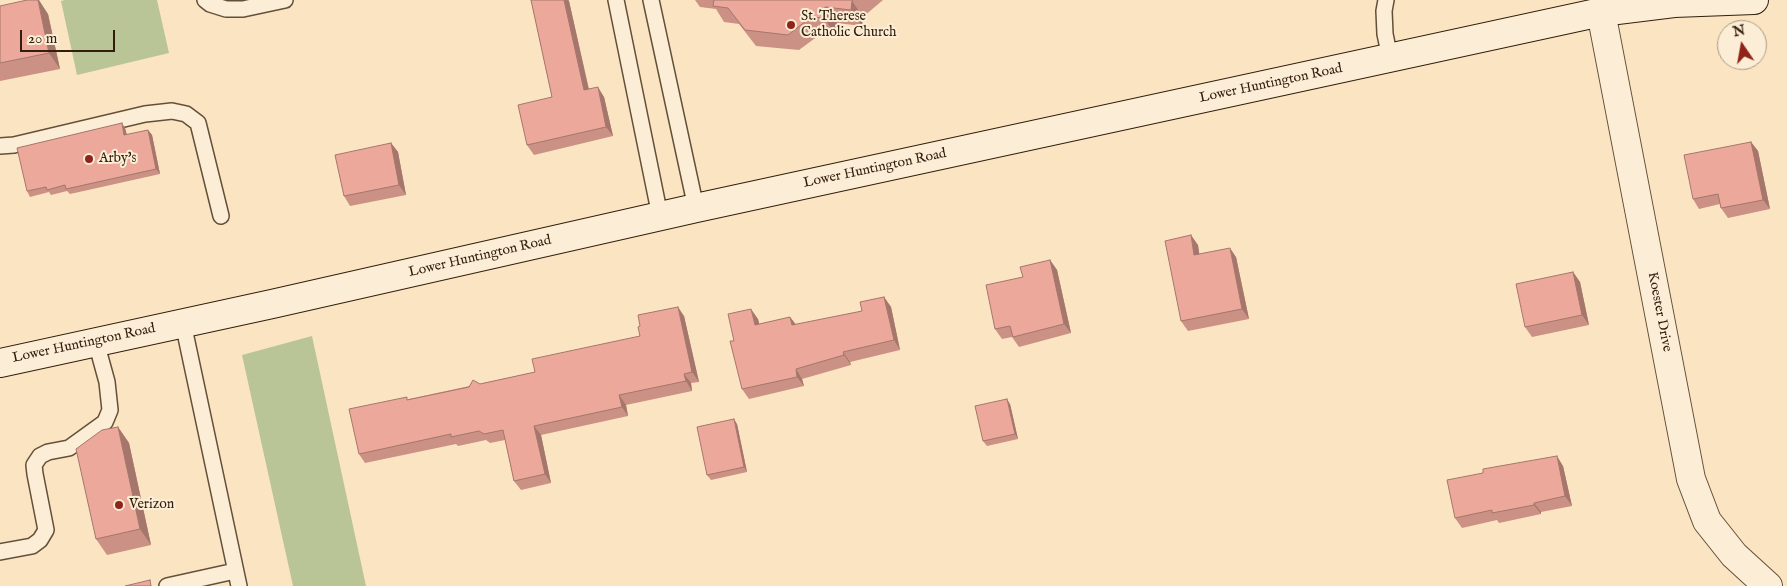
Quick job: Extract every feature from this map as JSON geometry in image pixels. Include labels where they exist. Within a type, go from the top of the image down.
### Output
[{"type":"main road","name":"Lower Huntington Road","points":[[0,363],[696,208],[1601,12],[1674,3],[1754,0]]},
{"type":"main road","name":"Koester Drive","points":[[1601,12],[1690,479],[1707,520],[1734,555],[1768,586]]},
{"type":"lane","points":[[205,0],[210,4],[226,9],[243,9],[285,0]]},
{"type":"lane","points":[[616,0],[660,216]]},
{"type":"lane","points":[[650,0],[696,208]]},
{"type":"lane","points":[[1386,0],[1384,11],[1385,34],[1390,58]]},
{"type":"lane","points":[[0,146],[14,145],[145,114],[172,111],[186,114],[198,123],[221,216]]},
{"type":"lane","points":[[183,323],[239,586]]},
{"type":"lane","points":[[0,552],[32,546],[40,540],[46,530],[34,465],[40,456],[48,452],[69,448],[105,422],[110,410],[107,382],[96,342]]},
{"type":"lane","points":[[167,586],[236,570]]},
{"type":"green space","points":[[157,0],[169,53],[77,75],[61,1]]},
{"type":"green space","points":[[312,336],[366,586],[293,586],[242,355]]},
{"type":"building","points":[[27,0],[38,0],[49,53],[0,63],[0,6]]},
{"type":"building","points":[[531,0],[564,0],[584,90],[598,87],[606,127],[527,145],[518,105],[552,97]]},
{"type":"building","points":[[714,0],[853,0],[851,10],[825,7],[824,18],[811,17],[788,35],[745,30],[728,8],[713,6]]},
{"type":"building","name":"Arby's","points":[[122,123],[124,135],[148,130],[156,169],[66,189],[65,185],[47,190],[46,187],[27,191],[17,148]]},
{"type":"building","points":[[1751,142],[1763,200],[1721,208],[1718,194],[1693,199],[1684,155]]},
{"type":"building","points":[[391,143],[399,185],[344,196],[335,155]]},
{"type":"building","points":[[1191,235],[1194,255],[1230,248],[1242,309],[1181,321],[1165,241]]},
{"type":"building","points":[[1050,260],[1064,324],[1013,337],[1010,326],[995,329],[986,285],[1023,277],[1020,267]]},
{"type":"building","points":[[1573,272],[1582,315],[1525,327],[1516,284]]},
{"type":"building","points":[[884,297],[894,340],[843,352],[844,355],[796,369],[797,377],[742,389],[730,341],[734,341],[728,314],[751,309],[755,325],[790,317],[792,325],[862,311],[860,302]]},
{"type":"building","points":[[678,307],[692,372],[684,374],[686,381],[619,395],[622,407],[534,426],[545,474],[514,481],[503,430],[484,434],[479,431],[451,437],[451,434],[359,454],[349,409],[407,397],[407,400],[469,387],[473,380],[480,384],[535,372],[532,359],[640,336],[638,315]]},
{"type":"building","points":[[1007,399],[1015,434],[983,441],[975,406]]},
{"type":"building","points":[[734,419],[744,467],[707,475],[697,427]]},
{"type":"building","name":"Verizon","points":[[118,427],[140,529],[96,539],[76,449],[102,430]]},
{"type":"building","points":[[1557,456],[1565,496],[1534,503],[1534,505],[1492,513],[1492,510],[1455,518],[1447,480],[1483,473],[1483,469]]},
{"type":"building","points":[[150,580],[151,586],[125,586]]},
{"type":"place","name":"St. Therese Catholic Church","points":[[791,25]]},
{"type":"place","name":"Arby's","points":[[89,159]]},
{"type":"place","name":"Verizon","points":[[119,505]]}]
